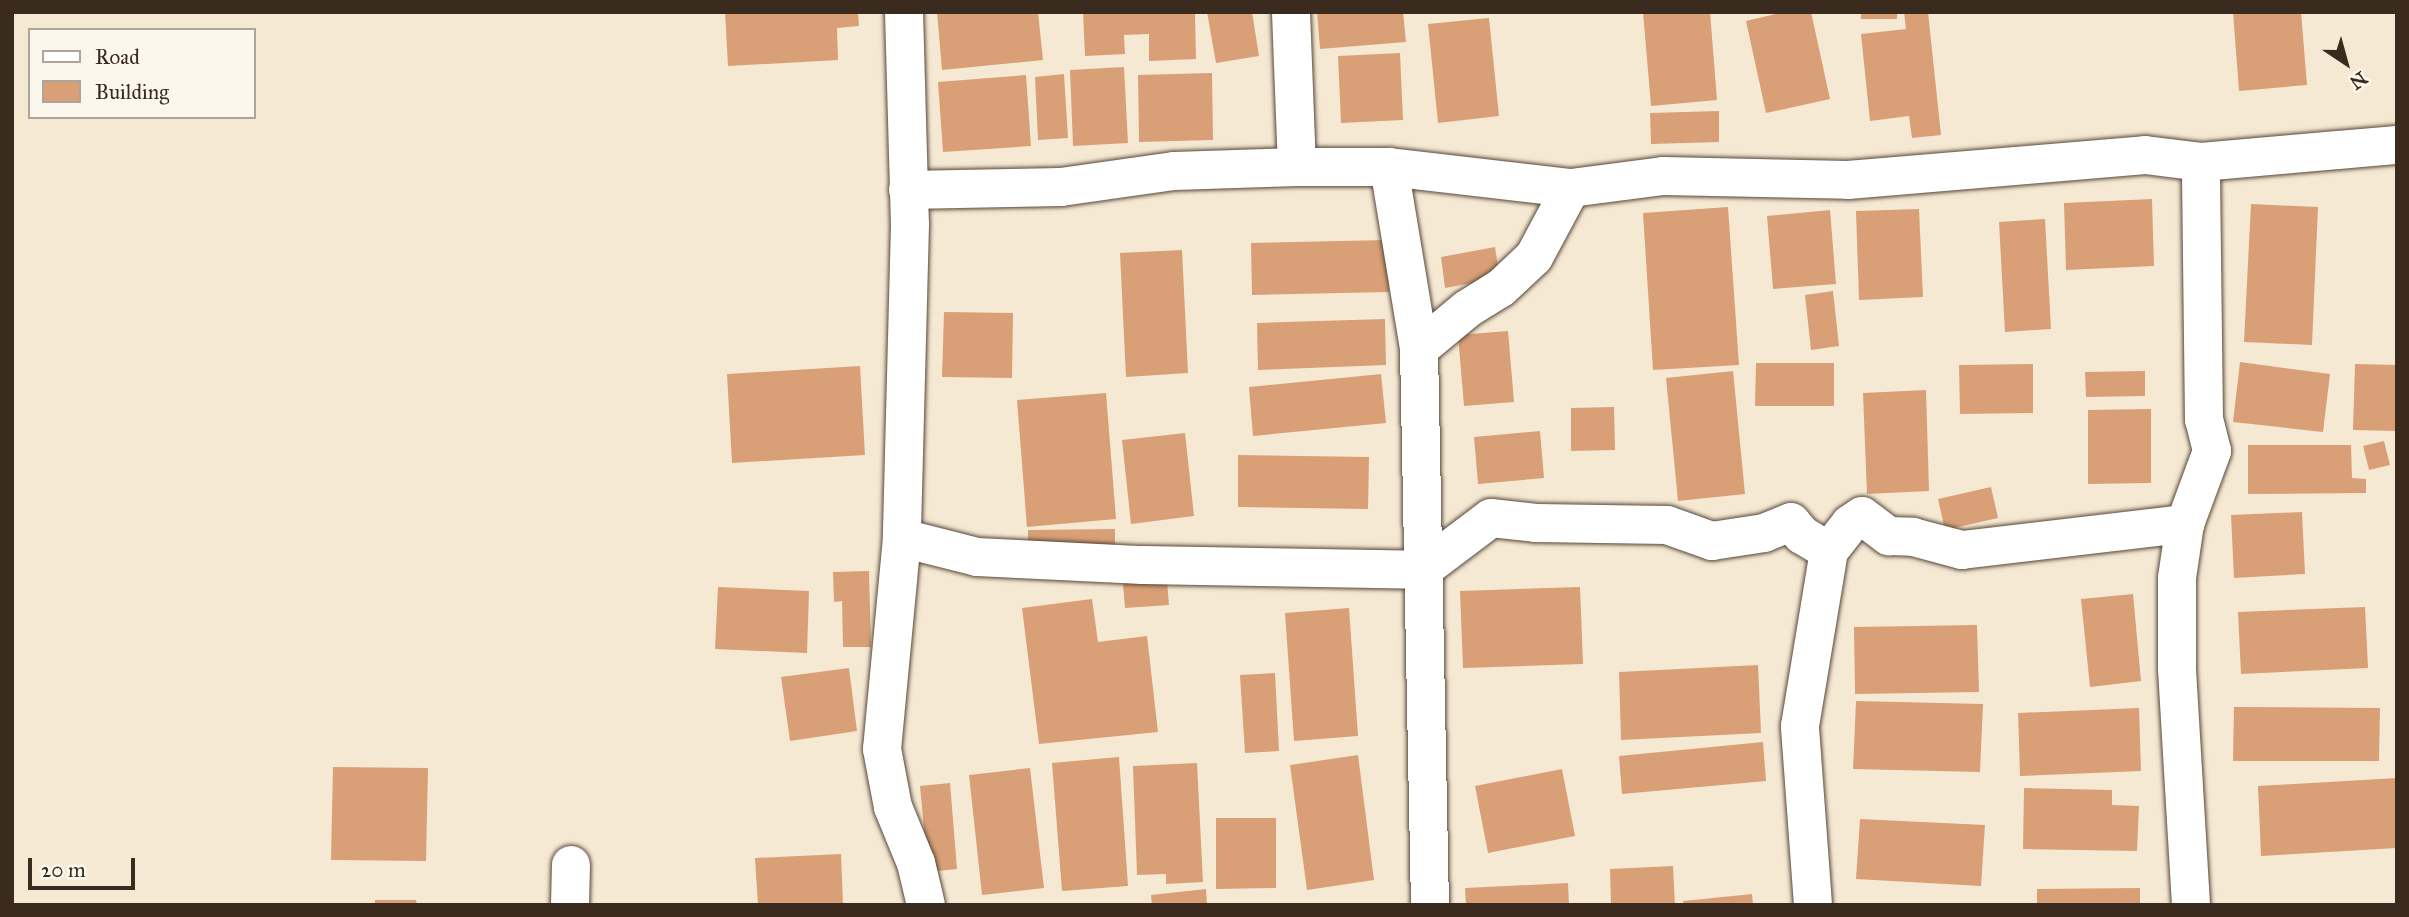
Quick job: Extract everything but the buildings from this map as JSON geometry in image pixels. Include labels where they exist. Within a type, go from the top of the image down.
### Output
[{"type":"street","points":[[904,12],[910,224],[902,538],[882,749],[893,807],[916,863],[926,905]]},
{"type":"street","points":[[1291,12],[1297,167]]},
{"type":"street","points":[[908,190],[1061,187],[1174,171],[1297,167],[1389,167],[1571,188],[1663,176],[1848,180],[2145,155],[2201,162],[2397,145]]},
{"type":"street","points":[[2191,905],[2177,668],[2177,578],[2185,524],[2212,451],[2204,420],[2201,162]]},
{"type":"street","points":[[1389,167],[1419,349],[1430,905]]},
{"type":"street","points":[[1419,349],[1467,309],[1501,288],[1534,257],[1571,188]]},
{"type":"street","points":[[1813,905],[1800,726],[1829,551],[1850,524],[1861,516],[1889,536],[1913,537],[1962,550],[2185,524]]},
{"type":"street","points":[[902,538],[977,557],[1143,565],[1422,570],[1491,519],[1536,523],[1667,525],[1712,541],[1764,533],[1791,522],[1802,535],[1829,551]]},
{"type":"street","points":[[570,865],[570,905]]}]
